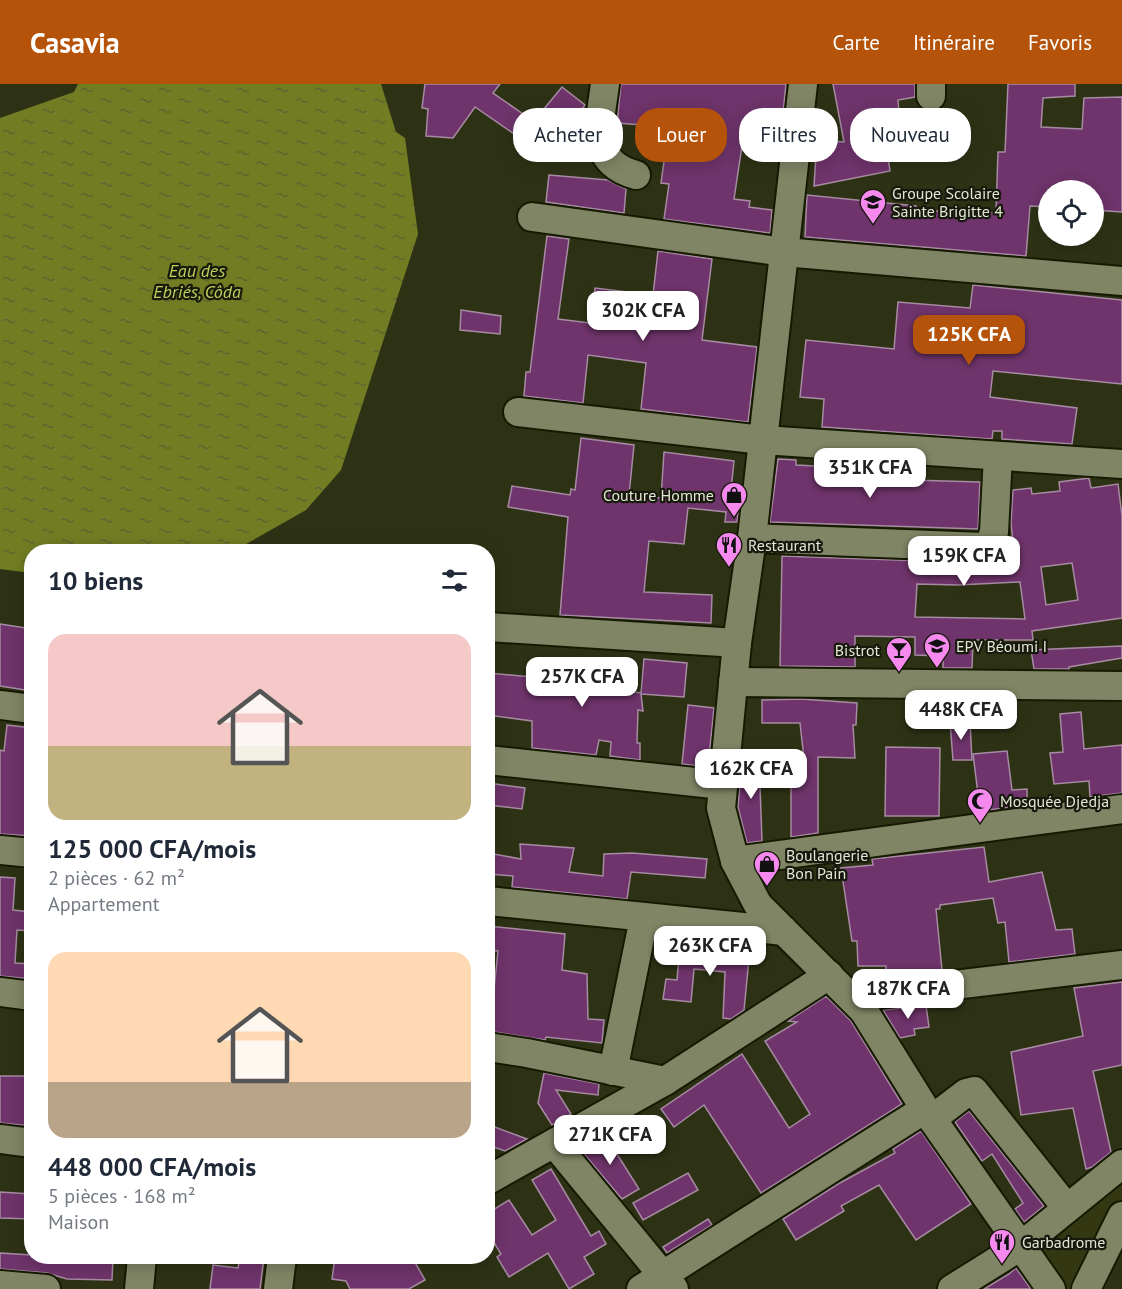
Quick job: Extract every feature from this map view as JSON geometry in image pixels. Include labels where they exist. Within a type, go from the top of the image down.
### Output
[{"type":"street","points":[[605,84],[600,121],[602,147],[605,155],[621,171],[636,175]]},
{"type":"street","points":[[803,84],[764,440],[737,643],[721,808],[735,861],[758,905],[828,975],[854,997],[874,1024],[928,1114],[1052,1289]]},
{"type":"street","points":[[532,217],[784,252],[1122,281]]},
{"type":"street","points":[[518,412],[764,440],[1122,465]]},
{"type":"street","points":[[752,538],[983,547],[990,543],[994,532],[998,456]]},
{"type":"street","points":[[495,627],[737,643]]},
{"type":"street","points":[[733,682],[1122,686]]},
{"type":"street","points":[[0,705],[24,708]]},
{"type":"street","points":[[495,761],[723,785]]},
{"type":"street","points":[[735,861],[1122,810]]},
{"type":"street","points":[[0,850],[24,852]]},
{"type":"street","points":[[495,902],[784,931]]},
{"type":"street","points":[[613,1071],[644,918]]},
{"type":"street","points":[[854,997],[1122,965]]},
{"type":"street","points":[[495,1176],[665,1081],[828,975]]},
{"type":"street","points":[[0,992],[24,995]]},
{"type":"street","points":[[495,1048],[665,1081]]},
{"type":"street","points":[[554,1143],[660,1284],[928,1114],[974,1091],[1016,1148],[1066,1207]]},
{"type":"street","points":[[0,1139],[24,1142]]},
{"type":"street","points":[[952,1289],[1021,1246],[1066,1207],[1122,1164]]},
{"type":"street","points":[[1086,1289],[1122,1216]]},
{"type":"street","points":[[139,1289],[141,1264]]},
{"type":"street","points":[[278,1289],[281,1264]]},
{"type":"street","points":[[0,1285],[46,1289]]},
{"type":"shaded area","points":[[1122,1176],[1122,1207],[1095,1237],[1074,1289],[1064,1289],[1038,1252],[1058,1227]]},
{"type":"water","name":"Eau des Ebriés, Côda","points":[[78,84],[381,84],[396,132],[405,138],[418,234],[341,470],[306,510],[246,544],[24,544],[24,572],[0,569],[0,118],[74,92]]},
{"type":"building","points":[[425,84],[500,84],[493,93],[514,108],[513,133],[475,107],[453,138],[426,136],[428,109],[422,108]]},
{"type":"building","points":[[621,84],[786,84],[784,108],[739,108],[740,162],[734,199],[750,201],[749,207],[772,210],[770,233],[664,219],[669,184],[661,183],[664,162],[727,162],[727,108],[635,108],[635,124],[623,123],[623,108],[619,108]]},
{"type":"building","points":[[833,84],[915,84],[915,97],[898,100],[899,108],[850,108],[850,162],[889,162],[890,171],[814,186],[816,162],[838,162],[838,142],[844,142]]},
{"type":"building","points":[[1008,84],[1075,84],[1075,96],[1043,98],[1041,127],[1082,129],[1084,98],[1122,97],[1122,212],[1104,211],[1104,180],[1038,180],[1038,206],[1030,206],[1026,256],[805,237],[807,195],[916,206],[916,209],[975,215],[975,211],[996,213],[998,152],[1005,152]]},
{"type":"building","points":[[562,87],[585,105],[583,108],[545,108]]},
{"type":"building","points":[[549,175],[608,180],[626,189],[624,213],[546,202]]},
{"type":"building","points":[[547,236],[569,239],[558,319],[590,323],[595,288],[653,295],[658,251],[712,259],[702,340],[757,347],[748,422],[641,409],[646,363],[588,355],[583,403],[524,396],[526,372],[530,372]]},
{"type":"building","points":[[973,285],[1122,300],[1122,384],[993,371],[990,397],[1077,408],[1072,444],[1002,439],[1002,431],[993,431],[992,439],[822,427],[824,399],[800,397],[806,340],[894,349],[898,302],[970,308]]},
{"type":"building","points":[[461,310],[501,316],[500,334],[460,330]]},
{"type":"building","points":[[581,438],[634,445],[629,495],[661,498],[664,452],[734,461],[731,490],[741,491],[737,522],[725,522],[726,512],[688,508],[684,544],[649,541],[644,592],[712,595],[711,623],[560,615],[568,517],[508,507],[512,486],[570,495],[571,489],[575,490]]},
{"type":"building","points":[[778,459],[796,460],[796,465],[875,469],[875,479],[980,482],[978,529],[770,522]]},
{"type":"building","points":[[1089,478],[1091,488],[1118,484],[1122,516],[1122,618],[1032,631],[1033,640],[973,640],[972,668],[943,668],[943,656],[915,655],[915,637],[855,636],[855,667],[780,666],[782,556],[982,563],[1015,561],[1011,523],[1013,490],[1031,488],[1032,494],[1060,491],[1059,482]],"holes":[[[1072,563],[1078,600],[1046,605],[1041,567]],[[1020,582],[1025,619],[915,617],[917,584]]]},
{"type":"building","points":[[0,624],[24,628],[24,690],[0,686]]},
{"type":"building","points":[[1122,646],[1122,658],[1069,667],[1069,669],[1034,669],[1031,650]]},
{"type":"building","points":[[644,659],[687,663],[684,697],[641,694],[643,711],[638,710],[637,743],[640,743],[640,760],[610,756],[611,742],[599,740],[596,755],[532,748],[532,721],[495,716],[495,674],[591,680],[590,685],[641,693]]},
{"type":"building","points":[[801,699],[857,703],[856,725],[853,725],[855,758],[818,757],[818,833],[791,837],[791,777],[806,777],[800,723],[762,723],[762,700]]},
{"type":"building","points":[[688,705],[714,708],[708,767],[682,764]]},
{"type":"building","points":[[1081,712],[1084,749],[1122,745],[1122,793],[1090,797],[1089,781],[1054,784],[1050,753],[1063,752],[1060,714]]},
{"type":"building","points":[[970,721],[972,760],[953,760],[950,722]]},
{"type":"building","points":[[7,725],[24,727],[24,836],[0,834],[0,750],[4,751]]},
{"type":"building","points":[[886,747],[940,748],[939,816],[885,816]]},
{"type":"building","points":[[1007,751],[1012,790],[1027,789],[1027,805],[973,812],[974,794],[978,794],[973,754]]},
{"type":"building","points":[[759,758],[762,841],[747,843],[738,807],[742,759]]},
{"type":"building","points":[[495,784],[525,788],[522,809],[495,806]]},
{"type":"building","points":[[520,844],[574,848],[569,872],[603,876],[604,854],[632,853],[707,859],[705,878],[631,872],[627,899],[512,887],[513,876],[495,875],[495,854],[521,859]]},
{"type":"building","points":[[984,847],[989,882],[1042,872],[1056,930],[1072,929],[1075,954],[1009,962],[1005,922],[998,923],[993,898],[940,905],[940,909],[936,909],[942,970],[886,976],[886,966],[858,966],[857,941],[852,941],[841,868],[873,865],[872,859]]},
{"type":"building","points":[[0,877],[15,878],[13,910],[24,911],[24,930],[17,930],[15,963],[24,964],[24,978],[0,976]]},
{"type":"building","points":[[495,927],[565,934],[562,970],[587,974],[588,1019],[604,1020],[602,1043],[546,1037],[545,1040],[495,1032],[495,980],[498,951],[495,951]]},
{"type":"building","points":[[680,945],[723,949],[723,955],[749,959],[744,1010],[731,1019],[723,1018],[725,972],[694,969],[691,1002],[663,999],[666,979],[677,980]]},
{"type":"building","points":[[1122,982],[1122,1065],[1093,1071],[1111,1152],[1086,1169],[1073,1108],[1021,1115],[1011,1052],[1083,1036],[1074,988]]},
{"type":"building","points":[[826,996],[851,1021],[902,1104],[761,1193],[704,1105],[674,1127],[661,1109],[742,1054],[789,1128],[810,1114],[765,1041],[797,1022],[788,1021]]},
{"type":"building","points":[[926,1005],[929,1027],[914,1029],[915,1035],[900,1038],[883,1010]]},
{"type":"building","points":[[544,1073],[599,1084],[598,1095],[556,1090],[571,1114],[552,1125],[538,1103]]},
{"type":"building","points":[[0,1076],[24,1076],[24,1125],[0,1123]]},
{"type":"building","points":[[969,1111],[1044,1206],[1024,1222],[1015,1209],[1023,1203],[992,1154],[982,1161],[955,1122]]},
{"type":"building","points":[[495,1127],[527,1139],[505,1151],[495,1147]]},
{"type":"building","points":[[921,1131],[971,1204],[916,1240],[879,1185],[841,1206],[844,1211],[796,1240],[783,1219],[838,1184],[895,1153],[893,1149]]},
{"type":"building","points":[[605,1135],[639,1189],[622,1199],[579,1148]]},
{"type":"building","points":[[551,1169],[591,1236],[599,1231],[606,1244],[584,1257],[594,1274],[569,1289],[548,1253],[509,1277],[497,1257],[501,1254],[495,1244],[495,1209],[509,1200],[532,1235],[556,1220],[532,1180]]},
{"type":"building","points":[[688,1173],[698,1190],[643,1220],[633,1203]]},
{"type":"building","points":[[0,1192],[24,1194],[24,1219],[0,1218]]},
{"type":"building","points":[[708,1219],[712,1225],[667,1253],[663,1247]]},
{"type":"building","points":[[0,1253],[24,1254],[24,1264],[113,1264],[112,1280],[67,1279],[47,1273],[0,1269]]},
{"type":"building","points":[[239,1264],[263,1264],[260,1289],[210,1289],[213,1265],[238,1268]]},
{"type":"building","points":[[334,1264],[416,1264],[425,1280],[409,1289],[350,1289],[346,1281],[332,1279]]},
{"type":"building","points":[[1016,1268],[1031,1289],[984,1289],[1009,1274]]},
{"type":"place","name":"Groupe Scolaire Sainte Brigitte 4","points":[[873,225]]},
{"type":"place","name":"Couture Homme","points":[[734,518]]},
{"type":"place","name":"Restaurant","points":[[729,568]]},
{"type":"place","name":"EPV Béoumi I","points":[[937,669]]},
{"type":"place","name":"Bistrot","points":[[899,673]]},
{"type":"place","name":"Mosquée Djedja","points":[[980,824]]},
{"type":"place","name":"Boulangerie Bon Pain","points":[[767,887]]},
{"type":"place","name":"Garbadrome","points":[[1002,1265]]}]
